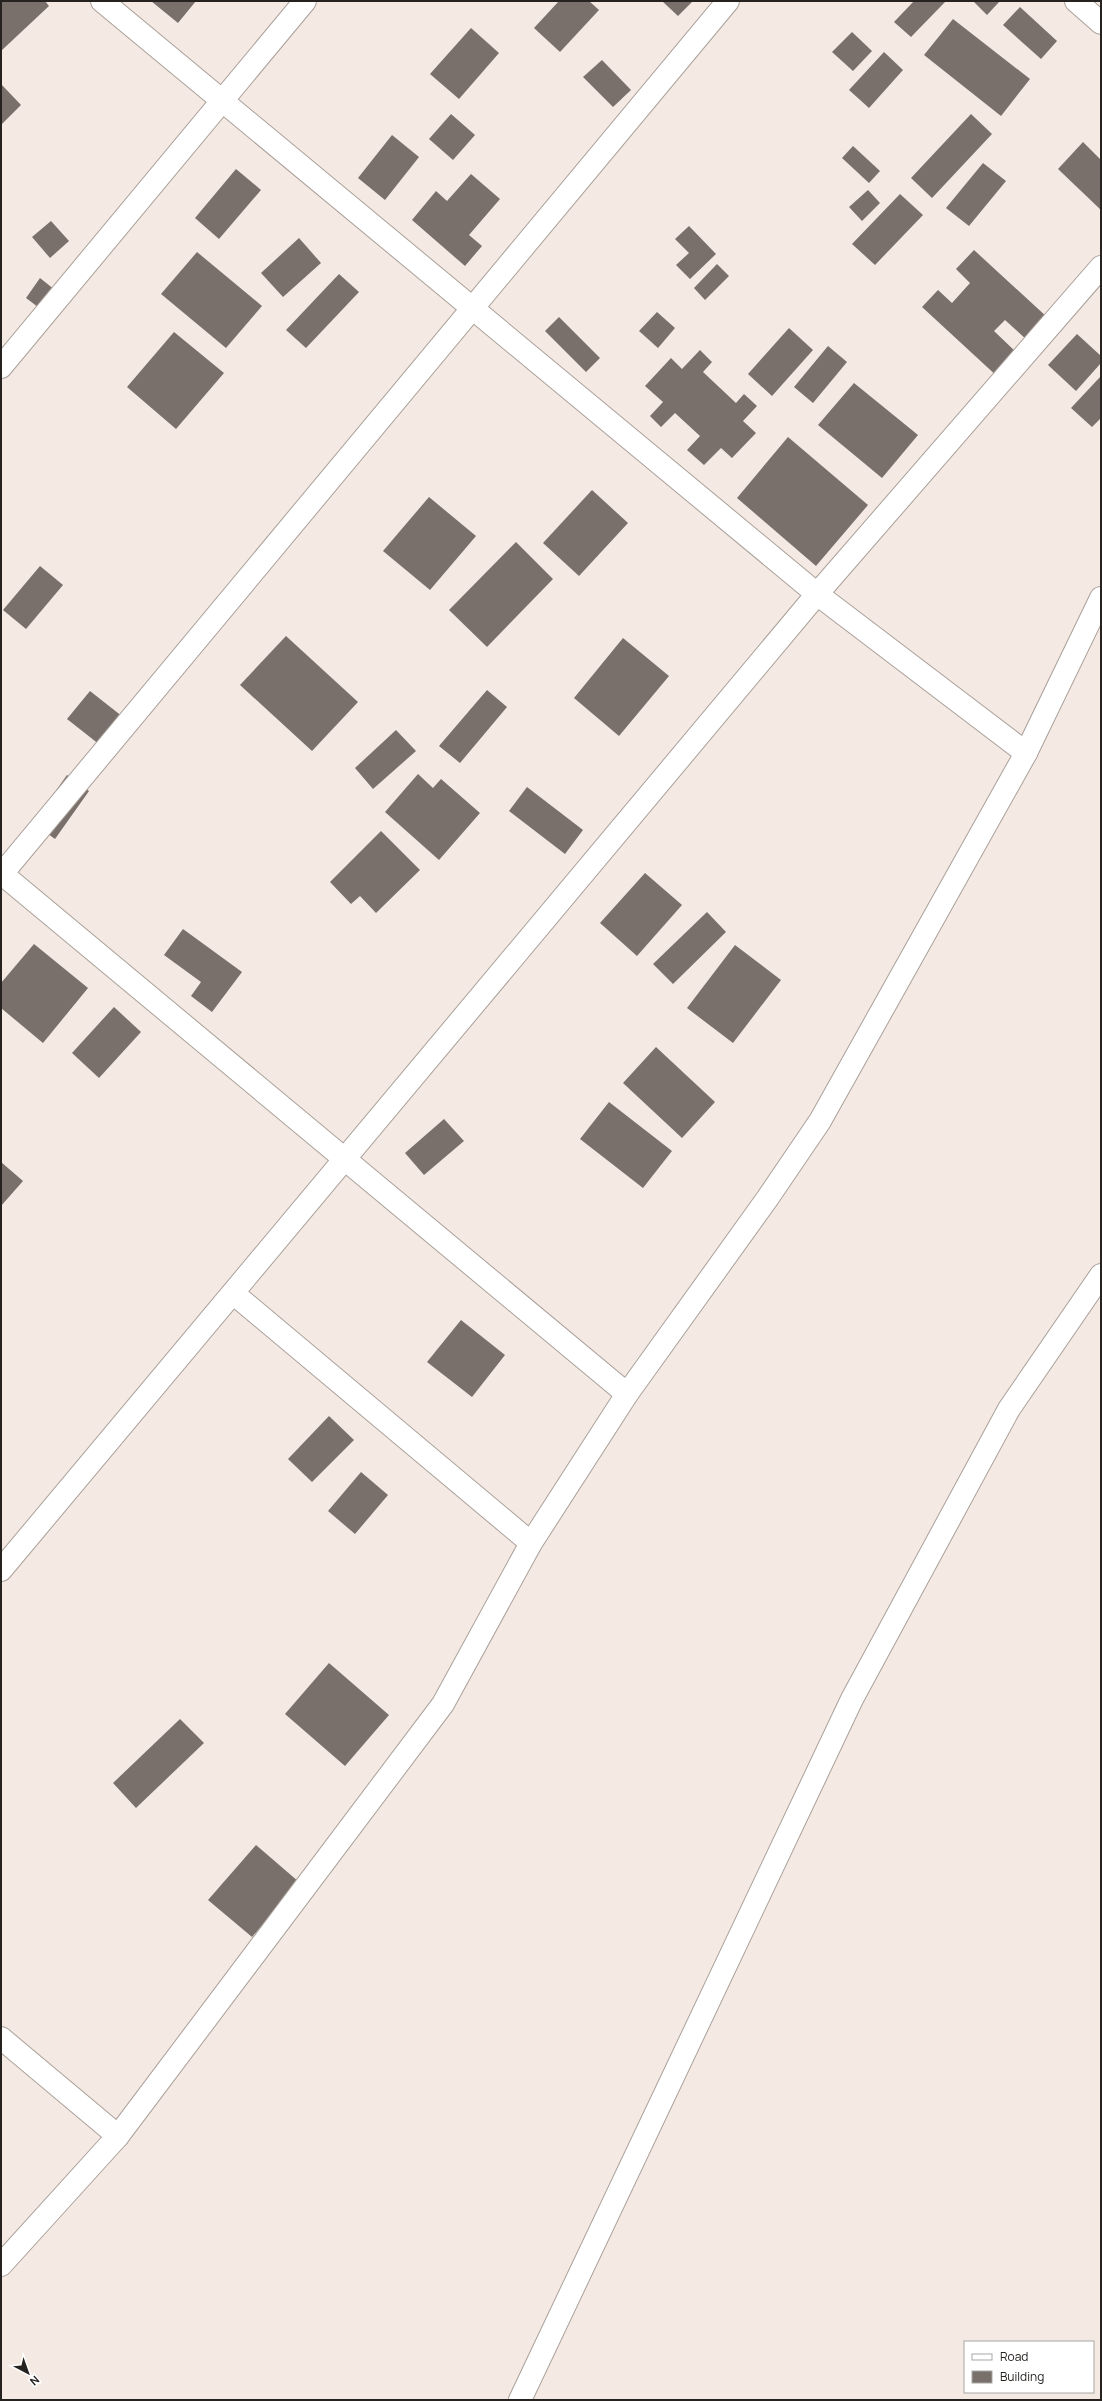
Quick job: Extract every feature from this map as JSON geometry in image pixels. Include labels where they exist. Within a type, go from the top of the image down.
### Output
[{"type":"main road","points":[[102,1],[817,594],[1026,752]]},
{"type":"main road","points":[[1,367],[305,1]]},
{"type":"main road","points":[[627,1394],[1,874],[728,1]]},
{"type":"main road","points":[[1076,1],[1101,23]]},
{"type":"main road","points":[[1,1570],[817,594],[1101,268]]},
{"type":"main road","points":[[1,2265],[118,2136],[442,1704],[531,1543],[627,1394],[762,1206],[820,1121],[1026,752],[1101,598]]},
{"type":"main road","points":[[520,2400],[852,1699],[1009,1408],[1101,1275]]},
{"type":"main road","points":[[233,1293],[531,1543]]},
{"type":"main road","points":[[1,2038],[118,2136]]},
{"type":"building","points":[[1,1],[45,1],[49,6],[1,51]]},
{"type":"building","points":[[151,1],[196,1],[178,23]]},
{"type":"building","points":[[559,1],[589,1],[599,10],[560,52],[534,28]]},
{"type":"building","points":[[662,1],[693,1],[678,16]]},
{"type":"building","points":[[914,1],[946,1],[911,37],[894,22]]},
{"type":"building","points":[[973,1],[1000,1],[987,15]]},
{"type":"building","points":[[1020,7],[1057,41],[1041,59],[1003,25]]},
{"type":"building","points":[[953,19],[1030,79],[1001,116],[924,55]]},
{"type":"building","points":[[471,28],[499,53],[459,99],[430,74]]},
{"type":"building","points":[[852,32],[872,51],[853,71],[832,52]]},
{"type":"building","points":[[884,52],[903,70],[869,108],[849,90]]},
{"type":"building","points":[[602,60],[631,90],[613,107],[583,77]]},
{"type":"building","points":[[1,84],[21,105],[1,125]]},
{"type":"building","points":[[451,114],[475,135],[453,160],[429,139]]},
{"type":"building","points":[[971,114],[992,134],[932,198],[911,178]]},
{"type":"building","points":[[392,135],[419,157],[385,200],[358,178]]},
{"type":"building","points":[[1083,142],[1101,160],[1101,210],[1058,169]]},
{"type":"building","points":[[853,146],[880,171],[869,183],[842,158]]},
{"type":"building","points":[[983,163],[1006,181],[969,226],[946,208]]},
{"type":"building","points":[[236,169],[261,190],[219,239],[195,218]]},
{"type":"building","points":[[471,174],[500,199],[469,235],[482,246],[465,266],[412,220],[436,191],[447,201]]},
{"type":"building","points":[[868,190],[880,203],[862,221],[849,207]]},
{"type":"building","points":[[900,194],[923,215],[875,265],[852,244]]},
{"type":"building","points":[[51,221],[69,241],[50,258],[32,237]]},
{"type":"building","points":[[689,226],[716,254],[690,279],[676,265],[689,253],[675,239]]},
{"type":"building","points":[[299,238],[321,263],[283,297],[261,273]]},
{"type":"building","points":[[974,250],[1048,318],[1027,340],[1005,320],[994,331],[1020,356],[999,378],[922,307],[938,290],[952,303],[970,283],[956,269]]},
{"type":"building","points":[[197,252],[262,306],[226,348],[161,294]]},
{"type":"building","points":[[717,264],[729,276],[705,300],[694,288]]},
{"type":"building","points":[[339,274],[359,292],[306,348],[286,330]]},
{"type":"building","points":[[40,278],[60,294],[46,313],[26,298]]},
{"type":"building","points":[[657,312],[675,328],[658,348],[639,331]]},
{"type":"building","points":[[559,317],[600,358],[586,372],[545,331]]},
{"type":"building","points":[[789,328],[813,350],[772,396],[748,374]]},
{"type":"building","points":[[174,332],[224,373],[176,429],[127,387]]},
{"type":"building","points":[[1077,334],[1101,356],[1101,363],[1076,391],[1048,365]]},
{"type":"building","points":[[828,346],[847,362],[813,403],[794,387]]},
{"type":"building","points":[[700,350],[712,362],[703,372],[736,403],[744,394],[757,406],[743,421],[756,433],[732,458],[721,448],[704,465],[687,450],[700,436],[675,413],[661,427],[650,416],[663,402],[645,386],[671,358],[682,369]]},
{"type":"building","points":[[1101,376],[1101,418],[1092,427],[1071,408]]},
{"type":"building","points":[[854,383],[918,435],[882,478],[818,425]]},
{"type":"building","points":[[788,437],[868,505],[816,566],[737,498]]},
{"type":"building","points":[[592,490],[628,523],[579,576],[543,543]]},
{"type":"building","points":[[429,497],[476,536],[430,590],[383,551]]},
{"type":"building","points":[[516,542],[553,579],[487,647],[449,610]]},
{"type":"building","points":[[40,566],[63,585],[26,629],[3,610]]},
{"type":"building","points":[[286,636],[358,702],[312,751],[240,685]]},
{"type":"building","points":[[623,638],[669,676],[619,736],[574,698]]},
{"type":"building","points":[[487,690],[507,707],[460,763],[439,746]]},
{"type":"building","points":[[90,691],[123,717],[100,745],[67,719]]},
{"type":"building","points":[[396,730],[416,751],[373,789],[355,768]]},
{"type":"building","points":[[418,774],[433,788],[441,779],[480,813],[439,860],[385,812]]},
{"type":"building","points":[[67,775],[89,791],[55,839],[33,823]]},
{"type":"building","points":[[527,787],[583,830],[565,854],[509,811]]},
{"type":"building","points":[[381,831],[420,870],[376,913],[360,896],[351,904],[330,882]]},
{"type":"building","points":[[645,873],[682,905],[637,956],[600,923]]},
{"type":"building","points":[[707,912],[726,932],[673,984],[653,964]]},
{"type":"building","points":[[183,929],[242,972],[212,1012],[191,996],[201,982],[164,955]]},
{"type":"building","points":[[34,944],[88,988],[43,1043],[1,1008],[1,983]]},
{"type":"building","points":[[735,945],[781,980],[733,1043],[687,1008]]},
{"type":"building","points":[[114,1007],[141,1032],[99,1078],[72,1053]]},
{"type":"building","points":[[656,1047],[715,1102],[682,1138],[623,1083]]},
{"type":"building","points":[[609,1102],[672,1151],[643,1188],[580,1139]]},
{"type":"building","points":[[444,1119],[464,1141],[424,1175],[405,1153]]},
{"type":"building","points":[[1,1162],[23,1181],[1,1206]]},
{"type":"building","points":[[461,1320],[505,1355],[472,1397],[427,1362]]},
{"type":"building","points":[[329,1416],[354,1440],[312,1482],[288,1459]]},
{"type":"building","points":[[361,1472],[388,1495],[355,1534],[328,1511]]},
{"type":"building","points":[[329,1663],[389,1715],[345,1766],[285,1714]]},
{"type":"building","points":[[180,1719],[204,1743],[136,1808],[113,1783]]},
{"type":"building","points":[[256,1845],[299,1882],[252,1937],[208,1900]]}]
